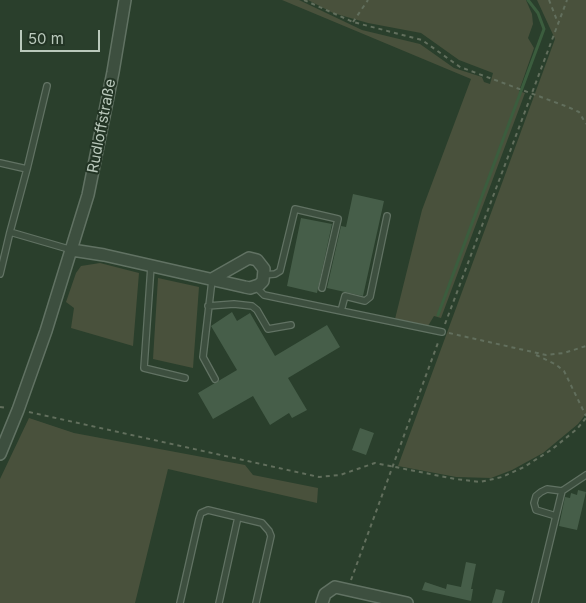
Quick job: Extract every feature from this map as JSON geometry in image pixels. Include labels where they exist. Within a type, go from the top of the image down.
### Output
[{"type":"street","name":"Rudloffstraße","points":[[0,454],[13,409],[72,250],[88,195],[114,72],[125,0]]},
{"type":"street","points":[[72,250],[245,287],[255,286],[263,280],[262,264],[253,258],[249,258],[212,279]]},
{"type":"street","points":[[322,603],[324,594],[336,587],[407,603]]},
{"type":"lane","points":[[0,274],[48,86]]},
{"type":"lane","points":[[0,163],[27,169]]},
{"type":"lane","points":[[264,275],[275,274],[280,271],[295,209],[338,219],[322,288]]},
{"type":"lane","points":[[341,311],[345,296],[365,301],[370,297],[386,216]]},
{"type":"lane","points":[[10,232],[72,250]]},
{"type":"lane","points":[[151,266],[144,368],[185,378]]},
{"type":"lane","points":[[212,279],[203,357],[215,379]]},
{"type":"lane","points":[[255,286],[264,295],[442,332]]},
{"type":"lane","points":[[208,306],[234,304],[252,306],[257,310],[268,329],[291,325]]},
{"type":"lane","points":[[535,603],[562,492],[586,475]]},
{"type":"lane","points":[[556,516],[536,510],[534,503],[536,496],[541,492],[548,490],[562,492]]},
{"type":"lane","points":[[180,603],[198,519],[201,513],[208,510],[262,523],[267,527],[270,536],[256,603]]},
{"type":"lane","points":[[219,603],[238,518]]},
{"type":"path","points":[[304,0],[353,22],[422,40],[460,67],[533,93],[578,112],[586,124]]},
{"type":"path","points":[[353,22],[368,0]]},
{"type":"path","points":[[549,0],[558,24]]},
{"type":"path","points":[[347,589],[567,0]]},
{"type":"path","points":[[442,332],[534,354],[564,353],[586,346]]},
{"type":"path","points":[[0,407],[319,477],[340,474],[375,463],[391,468],[480,482],[502,477],[524,467],[551,450],[577,429],[586,417],[564,371],[555,364],[534,354]]},
{"type":"green space","points":[[282,0],[299,0],[362,30],[420,44],[454,68],[482,77],[484,82],[490,84],[493,73],[459,60],[421,33],[368,23],[333,13],[308,0],[526,0],[532,14],[533,24],[528,38],[534,48],[519,91],[525,93],[441,318],[434,316],[428,326],[395,319],[422,210],[471,79]]},
{"type":"green space","points":[[537,0],[586,0],[586,414],[578,424],[543,453],[512,470],[491,478],[456,477],[398,466],[555,39]]},
{"type":"green space","points":[[100,263],[139,273],[133,346],[71,328],[74,308],[66,302],[76,273],[81,266]]},
{"type":"green space","points":[[158,278],[199,287],[193,368],[153,359]]},
{"type":"green space","points":[[29,418],[74,433],[245,465],[253,475],[318,488],[317,503],[168,469],[135,603],[0,603],[0,479]]},
{"type":"building","points":[[353,194],[384,201],[363,296],[327,288],[341,226],[346,227]]},
{"type":"building","points":[[301,218],[332,224],[317,293],[287,286]]},
{"type":"building","points":[[232,312],[237,321],[250,313],[275,356],[327,325],[340,347],[288,378],[307,410],[292,418],[289,413],[270,425],[253,396],[213,419],[198,393],[237,370],[211,326]]},
{"type":"building","points":[[360,428],[374,433],[366,455],[352,450]]},
{"type":"building","points":[[578,490],[586,492],[577,530],[559,526],[565,497],[570,498],[571,493],[577,495]]},
{"type":"building","points":[[466,562],[476,564],[471,589],[473,589],[471,601],[422,590],[425,582],[446,589],[447,584],[461,587]]},
{"type":"building","points":[[496,589],[505,591],[502,603],[492,603]]},
{"type":"waterway","points":[[438,315],[544,29],[538,13],[528,0]]}]
